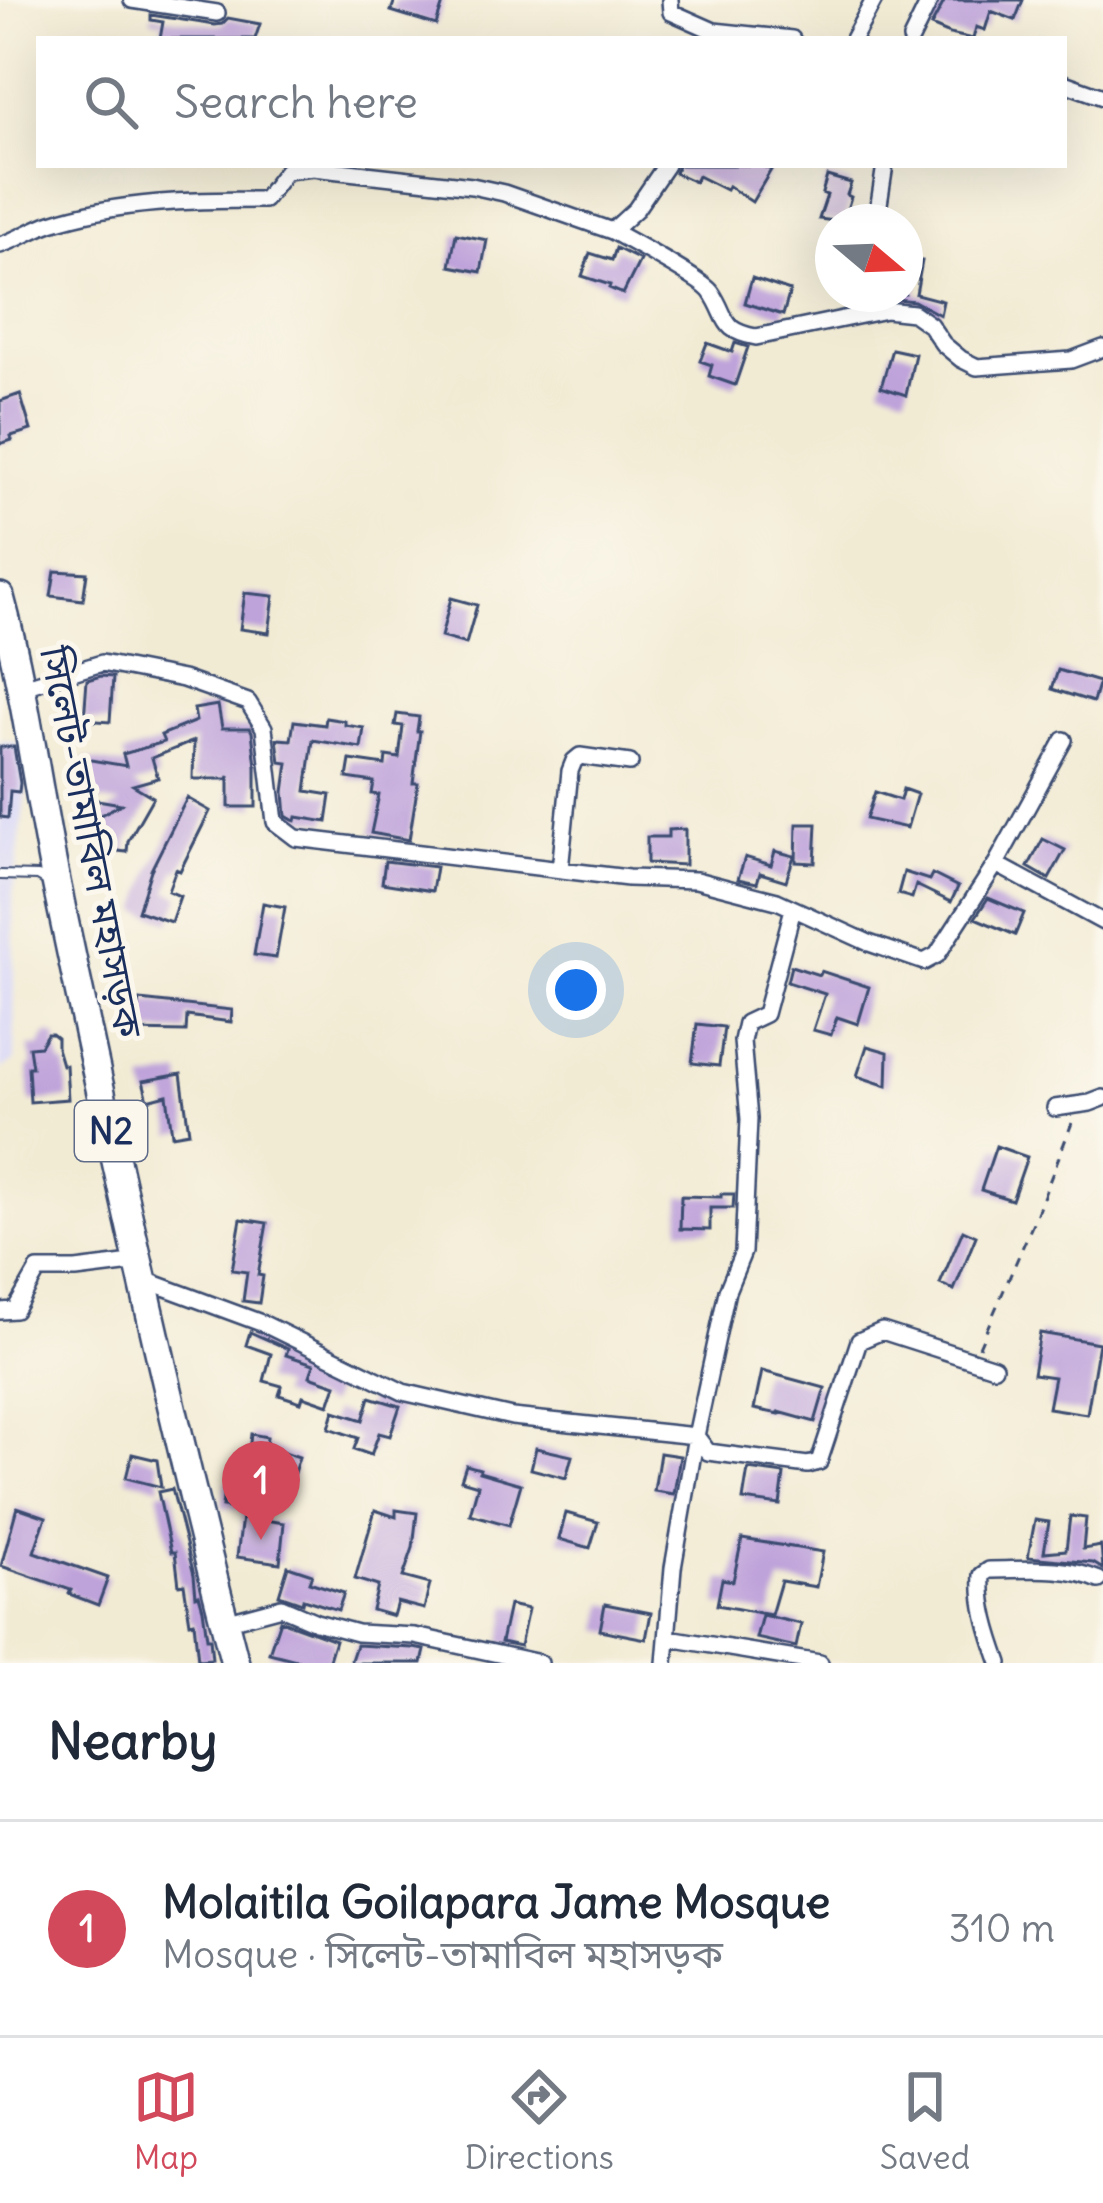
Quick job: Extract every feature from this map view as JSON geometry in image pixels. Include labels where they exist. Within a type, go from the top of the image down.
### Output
[{"type":"highway","name":"সিলেট-তামাবিল মহাসড়ক","points":[[0,597],[23,688],[57,886],[142,1271],[236,1663]]},
{"type":"street","points":[[132,0],[217,13]]},
{"type":"street","points":[[670,0],[671,12],[713,35]]},
{"type":"street","points":[[855,36],[874,0]]},
{"type":"street","points":[[912,36],[930,0]]},
{"type":"street","points":[[1067,83],[1103,97]]},
{"type":"street","points":[[0,245],[50,223],[118,208],[182,200],[264,200],[286,171],[313,168],[504,193],[612,231],[710,289],[722,317],[737,333],[756,337],[886,310],[913,313],[943,344],[977,368],[1071,360],[1103,348]]},
{"type":"street","points":[[612,231],[636,208],[664,168]]},
{"type":"street","points":[[879,204],[885,168]]},
{"type":"street","points":[[23,688],[102,663],[183,679],[248,702],[264,728],[275,822],[296,838],[628,878],[696,880],[777,901],[924,962],[937,955],[996,864],[1064,740]]},
{"type":"street","points":[[560,870],[574,761],[580,756],[630,763]]},
{"type":"street","points":[[996,864],[1103,922]]},
{"type":"street","points":[[665,1663],[673,1568],[696,1436],[727,1291],[743,1252],[749,1119],[742,1041],[746,1022],[765,1014],[793,909]]},
{"type":"street","points":[[1054,1108],[1103,1098]]},
{"type":"street","points":[[0,1311],[15,1310],[38,1270],[142,1271],[403,1392],[512,1417],[696,1436],[708,1452],[808,1466],[819,1462],[825,1448],[859,1341],[882,1331],[994,1366]]},
{"type":"street","points":[[1000,1663],[988,1629],[982,1575],[988,1570],[1052,1569],[1099,1580]]},
{"type":"street","points":[[225,1622],[280,1607],[357,1633],[416,1636],[540,1663]]},
{"type":"street","points":[[669,1638],[820,1663]]},
{"type":"lane","points":[[0,874],[38,876],[57,886]]},
{"type":"path","points":[[973,1360],[1079,1104]]},
{"type":"shaded area","points":[[0,741],[16,742],[20,748],[26,790],[13,894],[15,1061],[0,1070]]},
{"type":"building","points":[[395,0],[444,0],[436,25],[391,11]]},
{"type":"building","points":[[945,0],[1023,0],[1015,20],[991,11],[985,30],[976,27],[974,36],[931,26]]},
{"type":"building","points":[[151,15],[215,25],[228,18],[260,24],[256,36],[161,36],[163,22],[151,20]]},
{"type":"building","points":[[677,168],[771,170],[752,202],[728,186],[726,190],[698,176],[695,182],[675,173]]},
{"type":"building","points":[[827,176],[851,183],[849,204],[824,204],[827,195],[822,193]]},
{"type":"building","points":[[456,234],[487,240],[481,272],[450,266]]},
{"type":"building","points":[[616,248],[640,260],[623,294],[582,276],[590,253],[612,260]]},
{"type":"building","points":[[752,278],[790,291],[783,315],[745,303]]},
{"type":"building","points":[[923,296],[943,301],[940,315],[923,306]]},
{"type":"building","points":[[707,343],[732,352],[735,343],[748,347],[735,385],[709,376],[712,365],[700,361]]},
{"type":"building","points":[[892,349],[915,354],[906,395],[881,387]]},
{"type":"building","points":[[20,394],[31,430],[0,444],[0,401]]},
{"type":"building","points":[[55,571],[87,573],[83,600],[51,596]]},
{"type":"building","points":[[245,593],[274,596],[269,633],[240,629]]},
{"type":"building","points":[[451,598],[477,605],[466,644],[441,637]]},
{"type":"building","points":[[1058,670],[1099,682],[1093,702],[1052,689]]},
{"type":"building","points":[[113,677],[110,722],[84,720],[87,680]]},
{"type":"building","points":[[218,705],[222,728],[250,728],[252,732],[256,807],[229,807],[229,776],[193,779],[194,741],[152,758],[158,778],[133,785],[153,797],[128,841],[127,852],[108,850],[108,864],[96,864],[96,848],[90,848],[93,819],[121,804],[80,797],[85,759],[126,766],[123,754],[164,742],[161,735],[196,721],[194,709]]},
{"type":"building","points":[[397,714],[419,717],[413,783],[418,783],[409,840],[371,833],[379,795],[372,794],[374,782],[347,778],[350,760],[385,765],[386,756],[399,758],[403,726],[395,725]]},
{"type":"building","points":[[326,718],[364,728],[361,748],[313,740],[306,791],[331,795],[327,822],[297,817],[296,821],[286,816],[288,763],[280,762],[277,739],[291,740],[294,721],[325,725]]},
{"type":"building","points":[[0,747],[14,747],[20,783],[19,792],[10,791],[8,818],[0,817]]},
{"type":"building","points":[[903,789],[917,794],[907,828],[866,819],[875,792],[900,800]]},
{"type":"building","points":[[187,798],[210,811],[168,891],[180,896],[171,922],[138,911],[151,870]]},
{"type":"building","points":[[797,824],[817,824],[815,863],[796,862]]},
{"type":"building","points":[[685,829],[685,865],[647,863],[647,837],[668,837],[668,830]]},
{"type":"building","points":[[1043,839],[1065,850],[1049,879],[1028,867]]},
{"type":"building","points":[[775,851],[794,856],[786,881],[760,873],[757,883],[738,879],[745,857],[771,865]]},
{"type":"building","points":[[385,861],[436,867],[432,891],[382,883]]},
{"type":"building","points":[[904,872],[929,880],[932,874],[958,887],[951,902],[916,885],[912,898],[898,894]]},
{"type":"building","points":[[988,898],[1024,913],[1015,935],[975,918]]},
{"type":"building","points":[[263,903],[285,907],[276,958],[254,955]]},
{"type":"building","points":[[791,966],[869,987],[858,1024],[837,1017],[831,1035],[813,1030],[825,994],[787,982]]},
{"type":"building","points":[[140,1000],[232,1010],[231,1022],[187,1016],[186,1032],[131,1031]]},
{"type":"building","points":[[697,1024],[724,1027],[719,1066],[692,1063]]},
{"type":"building","points":[[47,1034],[57,1038],[62,1065],[66,1065],[68,1099],[30,1102],[29,1047],[40,1046]]},
{"type":"building","points":[[867,1046],[888,1052],[887,1086],[857,1076]]},
{"type":"building","points":[[181,1074],[189,1132],[172,1135],[167,1095],[148,1100],[143,1081]]},
{"type":"building","points":[[996,1146],[1027,1157],[1012,1200],[981,1190]]},
{"type":"building","points":[[734,1194],[733,1208],[710,1208],[710,1230],[680,1229],[681,1196]]},
{"type":"building","points":[[241,1219],[267,1223],[258,1275],[263,1276],[259,1303],[243,1301],[247,1272],[232,1270]]},
{"type":"building","points":[[963,1230],[976,1236],[954,1290],[940,1284]]},
{"type":"building","points":[[250,1332],[288,1349],[286,1355],[314,1364],[310,1376],[336,1385],[329,1405],[303,1396],[301,1402],[279,1395],[282,1386],[264,1381],[271,1354],[246,1345]]},
{"type":"building","points":[[1040,1333],[1099,1343],[1087,1414],[1048,1408],[1054,1377],[1033,1374]]},
{"type":"building","points":[[762,1371],[825,1388],[815,1422],[754,1409]]},
{"type":"building","points":[[370,1397],[400,1406],[390,1436],[379,1433],[371,1455],[354,1449],[358,1438],[329,1428],[334,1411],[363,1420]]},
{"type":"building","points":[[251,1434],[267,1437],[266,1446],[299,1457],[291,1482],[264,1473],[262,1482],[258,1519],[284,1523],[280,1563],[237,1557],[243,1509],[222,1507],[225,1482],[245,1485]]},
{"type":"building","points":[[536,1448],[572,1456],[566,1478],[531,1469]]},
{"type":"building","points":[[660,1453],[680,1456],[674,1494],[654,1491]]},
{"type":"building","points":[[132,1454],[157,1460],[161,1487],[126,1478]]},
{"type":"building","points":[[466,1465],[521,1484],[509,1525],[470,1514],[478,1485],[461,1480]]},
{"type":"building","points":[[748,1469],[784,1474],[780,1505],[743,1500]]},
{"type":"building","points":[[172,1489],[212,1659],[198,1660],[194,1622],[190,1623],[184,1584],[179,1585],[175,1552],[171,1552],[158,1492]]},
{"type":"building","points":[[17,1507],[46,1517],[34,1552],[108,1578],[98,1605],[69,1594],[71,1590],[1,1566]]},
{"type":"building","points":[[375,1510],[396,1517],[396,1510],[417,1513],[403,1577],[430,1584],[424,1609],[397,1602],[393,1616],[372,1610],[378,1586],[355,1579]]},
{"type":"building","points":[[566,1513],[598,1522],[590,1548],[559,1539]]},
{"type":"building","points":[[1070,1516],[1086,1518],[1083,1549],[1101,1546],[1103,1569],[1093,1563],[1028,1557],[1035,1520],[1049,1522],[1044,1552],[1066,1550]]},
{"type":"building","points":[[742,1539],[823,1552],[816,1587],[781,1581],[771,1615],[717,1605],[722,1579],[733,1581]]},
{"type":"building","points":[[288,1566],[312,1574],[309,1582],[344,1593],[338,1610],[279,1595]]},
{"type":"building","points":[[605,1604],[651,1613],[646,1639],[600,1630]]},
{"type":"building","points":[[509,1605],[528,1609],[520,1646],[501,1642]]},
{"type":"building","points":[[762,1615],[801,1624],[796,1647],[756,1638]]},
{"type":"building","points":[[280,1620],[335,1640],[328,1663],[269,1653]]},
{"type":"building","points":[[356,1645],[425,1650],[422,1663],[350,1663]]},
{"type":"place","name":"Molaitila Goilapara Jame Mosque","points":[[261,1540]]}]
